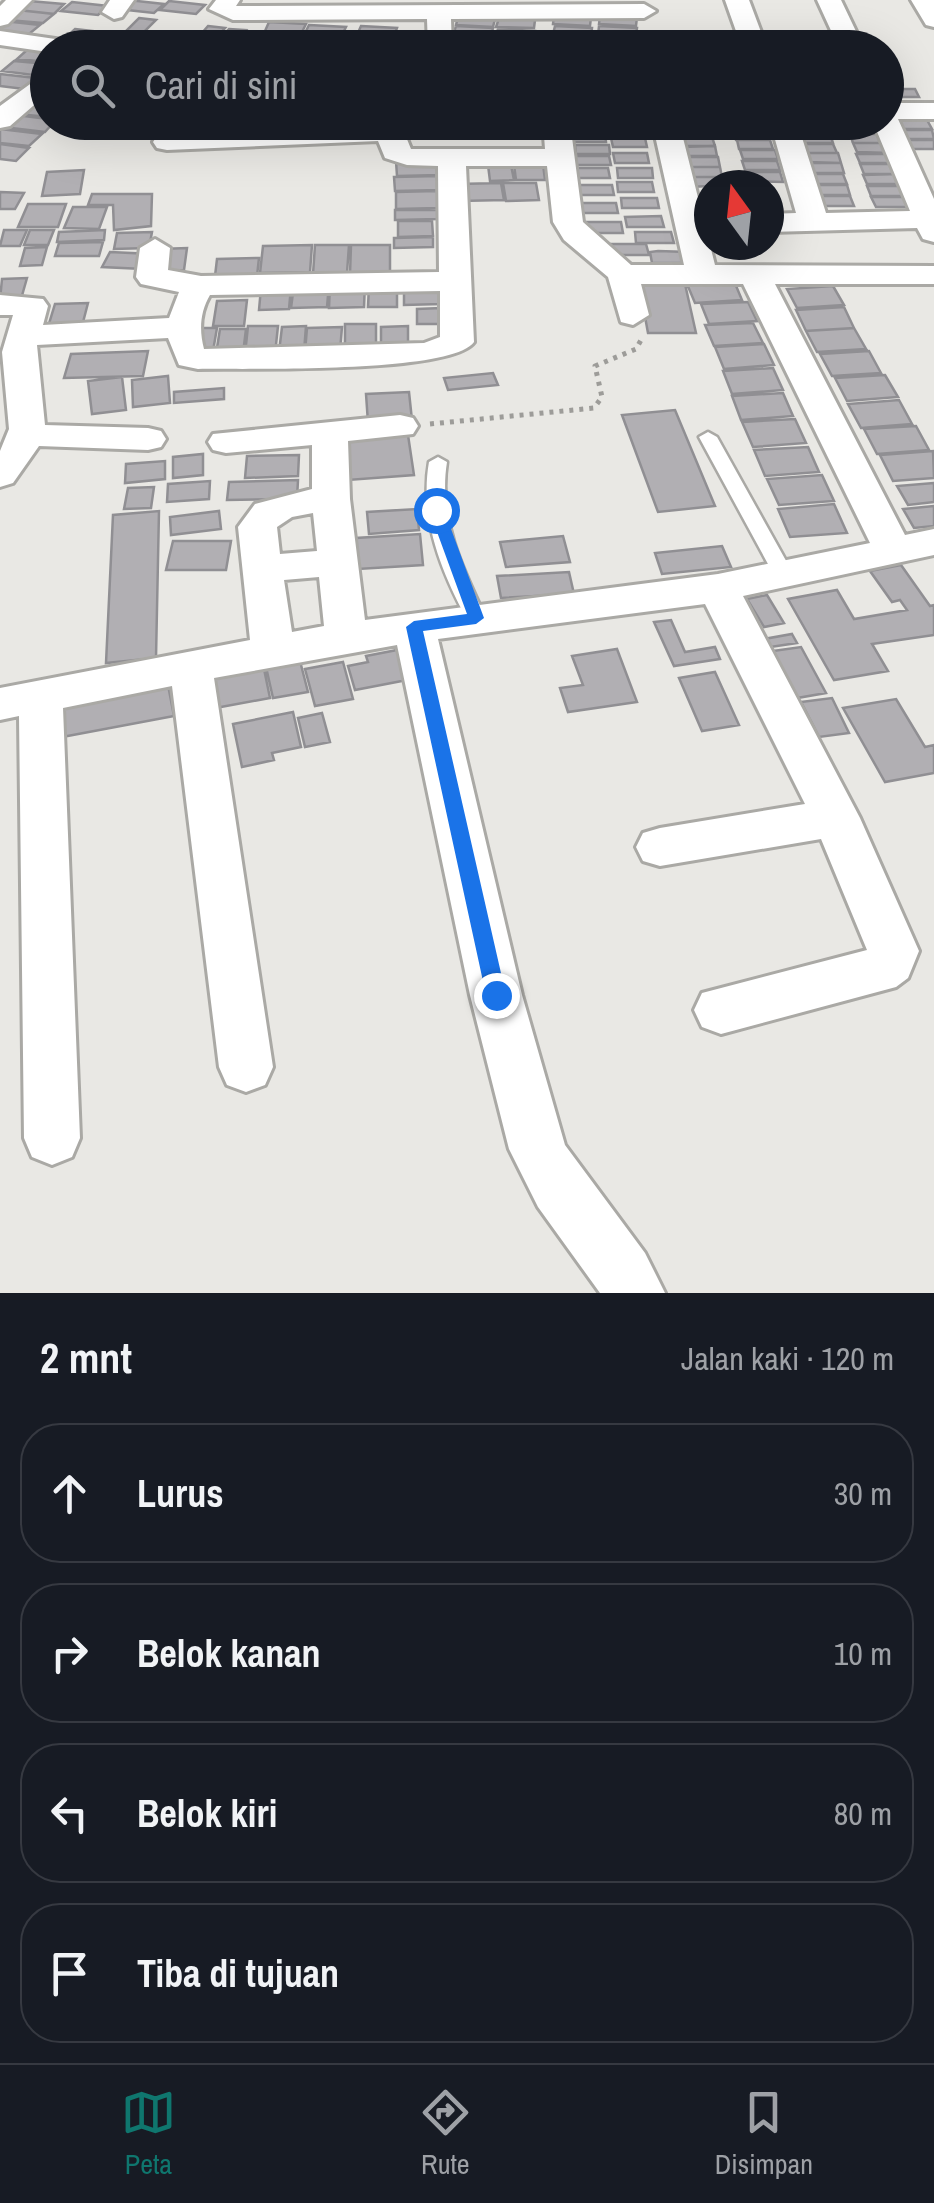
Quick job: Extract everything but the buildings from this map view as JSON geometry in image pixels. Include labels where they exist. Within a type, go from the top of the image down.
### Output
[{"type":"street","points":[[0,19],[20,0]]},
{"type":"street","points":[[228,0],[221,9],[224,12],[260,20],[353,20],[439,10],[542,6],[644,13]]},
{"type":"street","points":[[737,0],[748,30]]},
{"type":"street","points":[[829,0],[843,30]]},
{"type":"street","points":[[922,0],[934,20]]},
{"type":"street","points":[[439,10],[440,30]]},
{"type":"street","points":[[0,38],[30,42]]},
{"type":"street","points":[[0,120],[30,94]]},
{"type":"street","points":[[904,111],[934,111]]},
{"type":"street","points":[[167,142],[183,140]]},
{"type":"street","points":[[392,140],[399,154],[445,146],[562,158]]},
{"type":"street","points":[[559,140],[568,222],[575,234],[623,274],[633,315]]},
{"type":"street","points":[[671,140],[694,207]]},
{"type":"street","points":[[789,140],[814,222]]},
{"type":"street","points":[[784,222],[928,208],[895,140]]},
{"type":"street","points":[[200,286],[192,294],[184,327],[187,352],[198,359],[440,351],[458,342],[445,146]]},
{"type":"street","points":[[155,248],[152,277],[200,286],[452,281]]},
{"type":"street","points":[[701,260],[702,274]]},
{"type":"street","points":[[623,274],[934,275]]},
{"type":"street","points":[[52,1138],[21,700],[346,637],[718,588],[914,547],[755,276]]},
{"type":"street","points":[[0,305],[32,306],[22,336],[20,401],[30,426],[29,435],[0,475]]},
{"type":"street","points":[[22,336],[184,327]]},
{"type":"street","points":[[226,442],[400,426]]},
{"type":"street","points":[[330,432],[331,499],[346,637]]},
{"type":"street","points":[[29,435],[148,439]]},
{"type":"street","points":[[274,651],[257,527],[260,518],[276,509],[331,499]]},
{"type":"street","points":[[262,569],[340,562]]},
{"type":"street","points":[[718,588],[836,818],[892,943],[890,962],[878,971],[721,1010]]},
{"type":"street","points":[[414,627],[496,995],[538,1149],[547,1174],[612,1256],[634,1293]]},
{"type":"street","points":[[191,668],[246,1068]]},
{"type":"street","points":[[660,847],[836,818]]},
{"type":"lane","points":[[708,437],[784,575]]},
{"type":"lane","points":[[438,462],[434,478],[436,510],[476,618]]},
{"type":"path","points":[[400,426],[594,408],[602,397],[595,366],[636,349],[641,340],[633,315]]},
{"type":"route","points":[[436,510],[476,618],[414,627],[496,995]]}]
